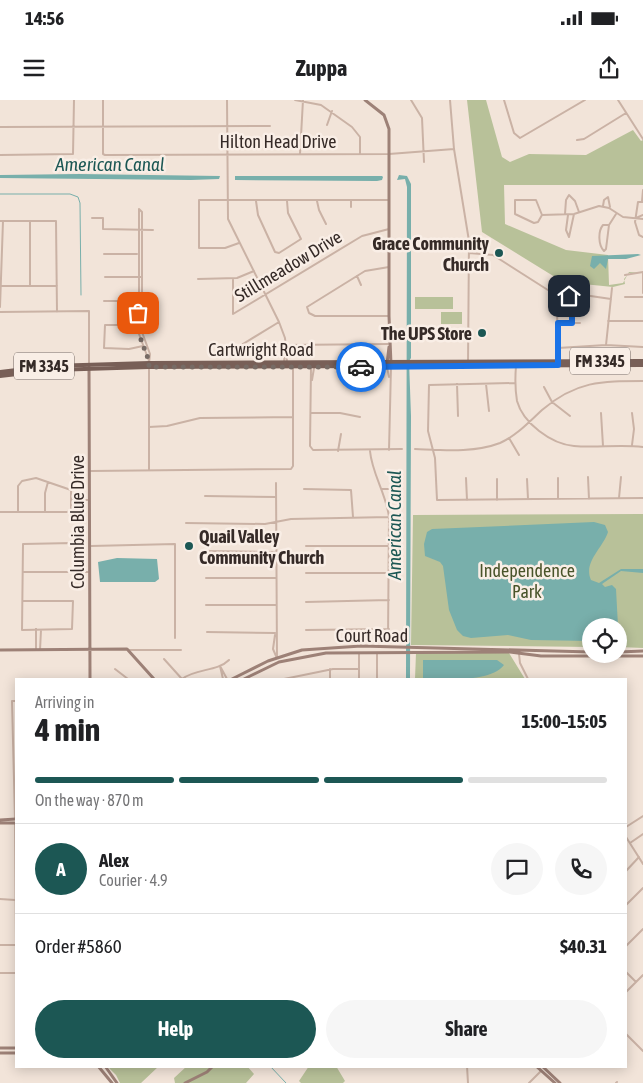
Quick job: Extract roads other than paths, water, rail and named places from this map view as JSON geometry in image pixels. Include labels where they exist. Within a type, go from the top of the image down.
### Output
[{"type":"main road","name":"Cartwright Road","points":[[1,374],[40,369],[149,364],[411,365],[643,363]]},
{"type":"main road","name":"Cartwright Road","points":[[286,364],[293,367],[313,365]]},
{"type":"street","points":[[0,155],[74,154],[74,100]]},
{"type":"street","points":[[103,100],[103,126]]},
{"type":"street","points":[[227,100],[228,220],[279,322],[286,345],[286,364]]},
{"type":"street","points":[[295,100],[322,104],[332,110],[359,134],[360,154]]},
{"type":"street","points":[[300,154],[303,100]]},
{"type":"street","points":[[365,100],[384,115],[389,129],[389,450]]},
{"type":"street","points":[[411,100],[422,118],[424,162]]},
{"type":"street","points":[[450,100],[454,149],[469,253],[468,364]]},
{"type":"street","points":[[504,100],[514,133],[520,138],[585,100]]},
{"type":"street","points":[[618,100],[643,139]]},
{"type":"street","points":[[327,125],[332,110]]},
{"type":"street","points":[[577,140],[584,139],[626,113]]},
{"type":"street","points":[[0,126],[270,126]]},
{"type":"street","name":"Hilton Head Drive","points":[[103,126],[103,154],[389,154],[423,153],[454,149]]},
{"type":"street","points":[[643,190],[642,202],[638,202],[636,218],[637,228],[643,237]]},
{"type":"street","points":[[574,214],[569,237],[566,230],[567,215],[565,203],[569,196],[575,201],[579,212]]},
{"type":"street","points":[[603,206],[604,200],[608,197],[609,208]]},
{"type":"street","points":[[239,243],[225,248],[199,248],[199,200],[389,200]]},
{"type":"street","points":[[515,200],[536,200],[542,215],[537,224],[515,214],[515,200]]},
{"type":"street","points":[[256,201],[258,215],[276,252],[279,253],[301,239],[288,213],[287,201]]},
{"type":"street","points":[[317,201],[326,224]]},
{"type":"street","points":[[351,201],[351,207]]},
{"type":"street","points":[[542,215],[574,214],[592,207],[603,206],[623,217],[643,220]]},
{"type":"street","points":[[149,364],[138,325],[138,254],[140,230],[142,212],[139,209],[140,230],[142,254],[142,336],[150,354],[149,470]]},
{"type":"street","points":[[609,225],[603,225],[600,228],[600,245],[604,251],[606,249],[609,225],[616,214]]},
{"type":"street","points":[[636,218],[643,215]]},
{"type":"street","points":[[92,218],[103,218],[103,229],[153,230]]},
{"type":"street","points":[[0,306],[2,221],[56,221],[57,312]]},
{"type":"street","points":[[30,221],[30,286]]},
{"type":"street","name":"Stillmeadow Drive","points":[[233,279],[233,314],[362,236],[389,229]]},
{"type":"street","points":[[469,253],[493,255],[547,288],[555,299],[558,323],[558,363]]},
{"type":"street","points":[[104,254],[142,254]]},
{"type":"street","points":[[389,267],[374,268],[357,276],[308,306],[309,313],[312,315],[389,316]]},
{"type":"street","points":[[198,279],[242,278],[254,271]]},
{"type":"street","points":[[625,275],[643,272],[643,293]]},
{"type":"street","points":[[357,276],[361,285]]},
{"type":"street","points":[[105,277],[142,277]]},
{"type":"street","points":[[1,286],[57,286]]},
{"type":"street","points":[[566,287],[572,305],[572,323]]},
{"type":"street","points":[[606,345],[612,288]]},
{"type":"street","points":[[569,296],[577,294],[611,299]]},
{"type":"street","points":[[625,297],[643,297]]},
{"type":"street","points":[[104,301],[142,301]]},
{"type":"street","points":[[0,312],[88,311],[89,367]]},
{"type":"street","points":[[608,321],[643,321]]},
{"type":"street","points":[[238,347],[279,322]]},
{"type":"street","points":[[558,323],[580,323]]},
{"type":"street","points":[[142,325],[105,325],[104,348],[129,349],[143,346]]},
{"type":"street","points":[[286,345],[390,344]]},
{"type":"street","points":[[558,348],[606,345],[643,347]]},
{"type":"street","points":[[516,364],[515,383],[518,403],[529,422],[555,442],[564,445],[632,445],[643,447]]},
{"type":"street","points":[[313,365],[310,446],[313,450],[402,449]]},
{"type":"street","name":"Columbia Blue Drive","points":[[89,367],[90,678]]},
{"type":"street","points":[[90,471],[291,469],[293,466],[293,367]]},
{"type":"street","points":[[415,450],[483,448],[509,438],[552,402],[582,385],[643,381]]},
{"type":"street","points":[[515,383],[429,385],[428,430],[435,458],[438,500],[643,498]]},
{"type":"street","points":[[457,384],[458,416]]},
{"type":"street","points":[[486,384],[489,411]]},
{"type":"street","points":[[544,387],[552,402],[570,416]]},
{"type":"street","points":[[311,413],[340,413],[360,417]]},
{"type":"street","points":[[601,413],[603,446]]},
{"type":"street","points":[[632,413],[634,429],[632,445]]},
{"type":"street","points":[[149,427],[167,426],[207,418],[293,417]]},
{"type":"street","points":[[338,451],[341,434]]},
{"type":"street","points":[[509,438],[519,455]]},
{"type":"street","points":[[370,450],[373,471],[381,489],[389,517],[388,639]]},
{"type":"street","points":[[619,498],[621,477]]},
{"type":"street","points":[[0,512],[18,512],[45,512],[70,511],[71,490],[32,478],[19,483],[18,512]]},
{"type":"street","points":[[466,478],[466,500]]},
{"type":"street","points":[[558,478],[558,499]]},
{"type":"street","points":[[588,478],[589,499]]},
{"type":"street","points":[[497,479],[497,500]]},
{"type":"street","points":[[527,479],[528,499]]},
{"type":"street","points":[[45,512],[45,493],[48,482]]},
{"type":"street","points":[[276,483],[275,634],[279,662]]},
{"type":"street","points":[[304,489],[351,490],[353,518]]},
{"type":"street","points":[[381,489],[395,489]]},
{"type":"street","points":[[205,496],[276,497]]},
{"type":"street","points":[[72,500],[90,500]]},
{"type":"street","points":[[186,522],[265,524],[291,518],[389,517]]},
{"type":"street","points":[[23,601],[73,601],[72,630],[22,630],[23,544],[73,543],[73,572]]},
{"type":"street","points":[[91,546],[175,544],[175,638]]},
{"type":"street","points":[[306,546],[389,546]]},
{"type":"street","points":[[205,551],[276,552]]},
{"type":"street","points":[[23,572],[91,572]]},
{"type":"street","points":[[306,573],[389,573]]},
{"type":"street","points":[[206,578],[276,578]]},
{"type":"street","points":[[306,602],[389,600]]},
{"type":"street","points":[[206,605],[276,606]]},
{"type":"street","points":[[306,630],[389,629]]},
{"type":"street","points":[[36,630],[38,650]]},
{"type":"street","points":[[38,650],[41,630]]},
{"type":"street","points":[[207,632],[275,634]]},
{"type":"street","name":"Court Road","points":[[234,678],[277,658],[302,650],[361,646],[406,650]]},
{"type":"street","points":[[0,650],[181,650]]},
{"type":"street","points":[[127,650],[153,678]]},
{"type":"street","name":"Court Road","points":[[246,678],[279,662],[316,654],[406,650],[519,651]]},
{"type":"street","points":[[519,651],[582,652]]},
{"type":"street","points":[[519,651],[549,656],[631,654],[643,651]]},
{"type":"street","points":[[519,651],[520,663],[528,678]]},
{"type":"street","points":[[359,652],[359,678]]},
{"type":"street","points":[[377,652],[377,678]]},
{"type":"street","points":[[627,653],[643,656]]},
{"type":"street","points":[[164,660],[181,678]]},
{"type":"street","points":[[184,678],[196,671],[220,666],[229,660]]},
{"type":"street","points":[[220,666],[223,678]]},
{"type":"street","points":[[220,666],[226,678]]},
{"type":"street","points":[[115,669],[126,678]]},
{"type":"street","points":[[287,678],[330,669],[358,669]]},
{"type":"street","points":[[330,669],[330,678]]},
{"type":"street","points":[[300,674],[301,678]]},
{"type":"street","points":[[15,701],[12,701],[15,752],[12,770],[15,776]]},
{"type":"street","points":[[627,826],[643,816]]},
{"type":"street","points":[[0,821],[15,821]]},
{"type":"street","points":[[630,843],[643,834]]},
{"type":"street","points":[[627,838],[643,864]]},
{"type":"street","points":[[627,869],[639,857]]},
{"type":"street","points":[[15,870],[15,922]]},
{"type":"street","points":[[627,905],[643,888]]},
{"type":"street","points":[[0,899],[14,900]]},
{"type":"street","points":[[627,945],[643,929]]},
{"type":"street","points":[[0,945],[15,945]]},
{"type":"street","points":[[0,973],[15,973]]},
{"type":"street","points":[[627,973],[636,982]]},
{"type":"street","points":[[627,991],[643,975]]},
{"type":"street","points":[[627,1035],[643,1051]]},
{"type":"street","points":[[0,1048],[15,1048]]},
{"type":"street","points":[[0,1053],[15,1053]]},
{"type":"street","points":[[100,1068],[112,1083]]},
{"type":"street","points":[[106,1068],[117,1083]]},
{"type":"street","points":[[185,1083],[211,1068]]},
{"type":"street","points":[[467,1068],[468,1083]]},
{"type":"street","points":[[538,1068],[555,1083]]},
{"type":"street","points":[[544,1068],[560,1083]]},
{"type":"street","points":[[529,1083],[542,1071]]},
{"type":"water","name":"American Canal","points":[[0,175],[220,176],[219,179],[191,180],[0,178]]},
{"type":"water","name":"American Canal","points":[[399,175],[407,176],[411,184],[411,358],[409,361],[411,416],[410,678],[406,678],[407,187],[405,179],[397,180]]},
{"type":"water","points":[[235,176],[383,177],[382,180],[377,181],[235,180]]},
{"type":"water","points":[[641,255],[626,259],[608,259],[606,269],[600,263],[594,269],[590,266],[592,256]]},
{"type":"water","name":"Independence Park","points":[[594,522],[605,525],[608,532],[592,561],[589,573],[591,580],[599,583],[621,569],[643,569],[643,573],[621,571],[602,584],[605,587],[612,585],[616,589],[618,618],[582,618],[582,641],[531,640],[508,635],[471,638],[463,636],[457,630],[449,610],[443,566],[440,562],[425,556],[424,544],[427,532],[432,529]]},
{"type":"water","points":[[117,558],[157,559],[159,579],[155,582],[100,582],[98,562]]},
{"type":"water","points":[[423,660],[497,660],[504,665],[489,675],[472,678],[423,678]]},
{"type":"waterway","points":[[0,194],[70,194],[78,197],[80,203],[81,295]]},
{"type":"waterway","points":[[272,1068],[286,1083]]},
{"type":"place","name":"Grace Community Church","points":[[499,253]]},
{"type":"place","name":"The UPS Store","points":[[482,333]]},
{"type":"place","name":"Quail Valley Community Church","points":[[189,546]]}]
